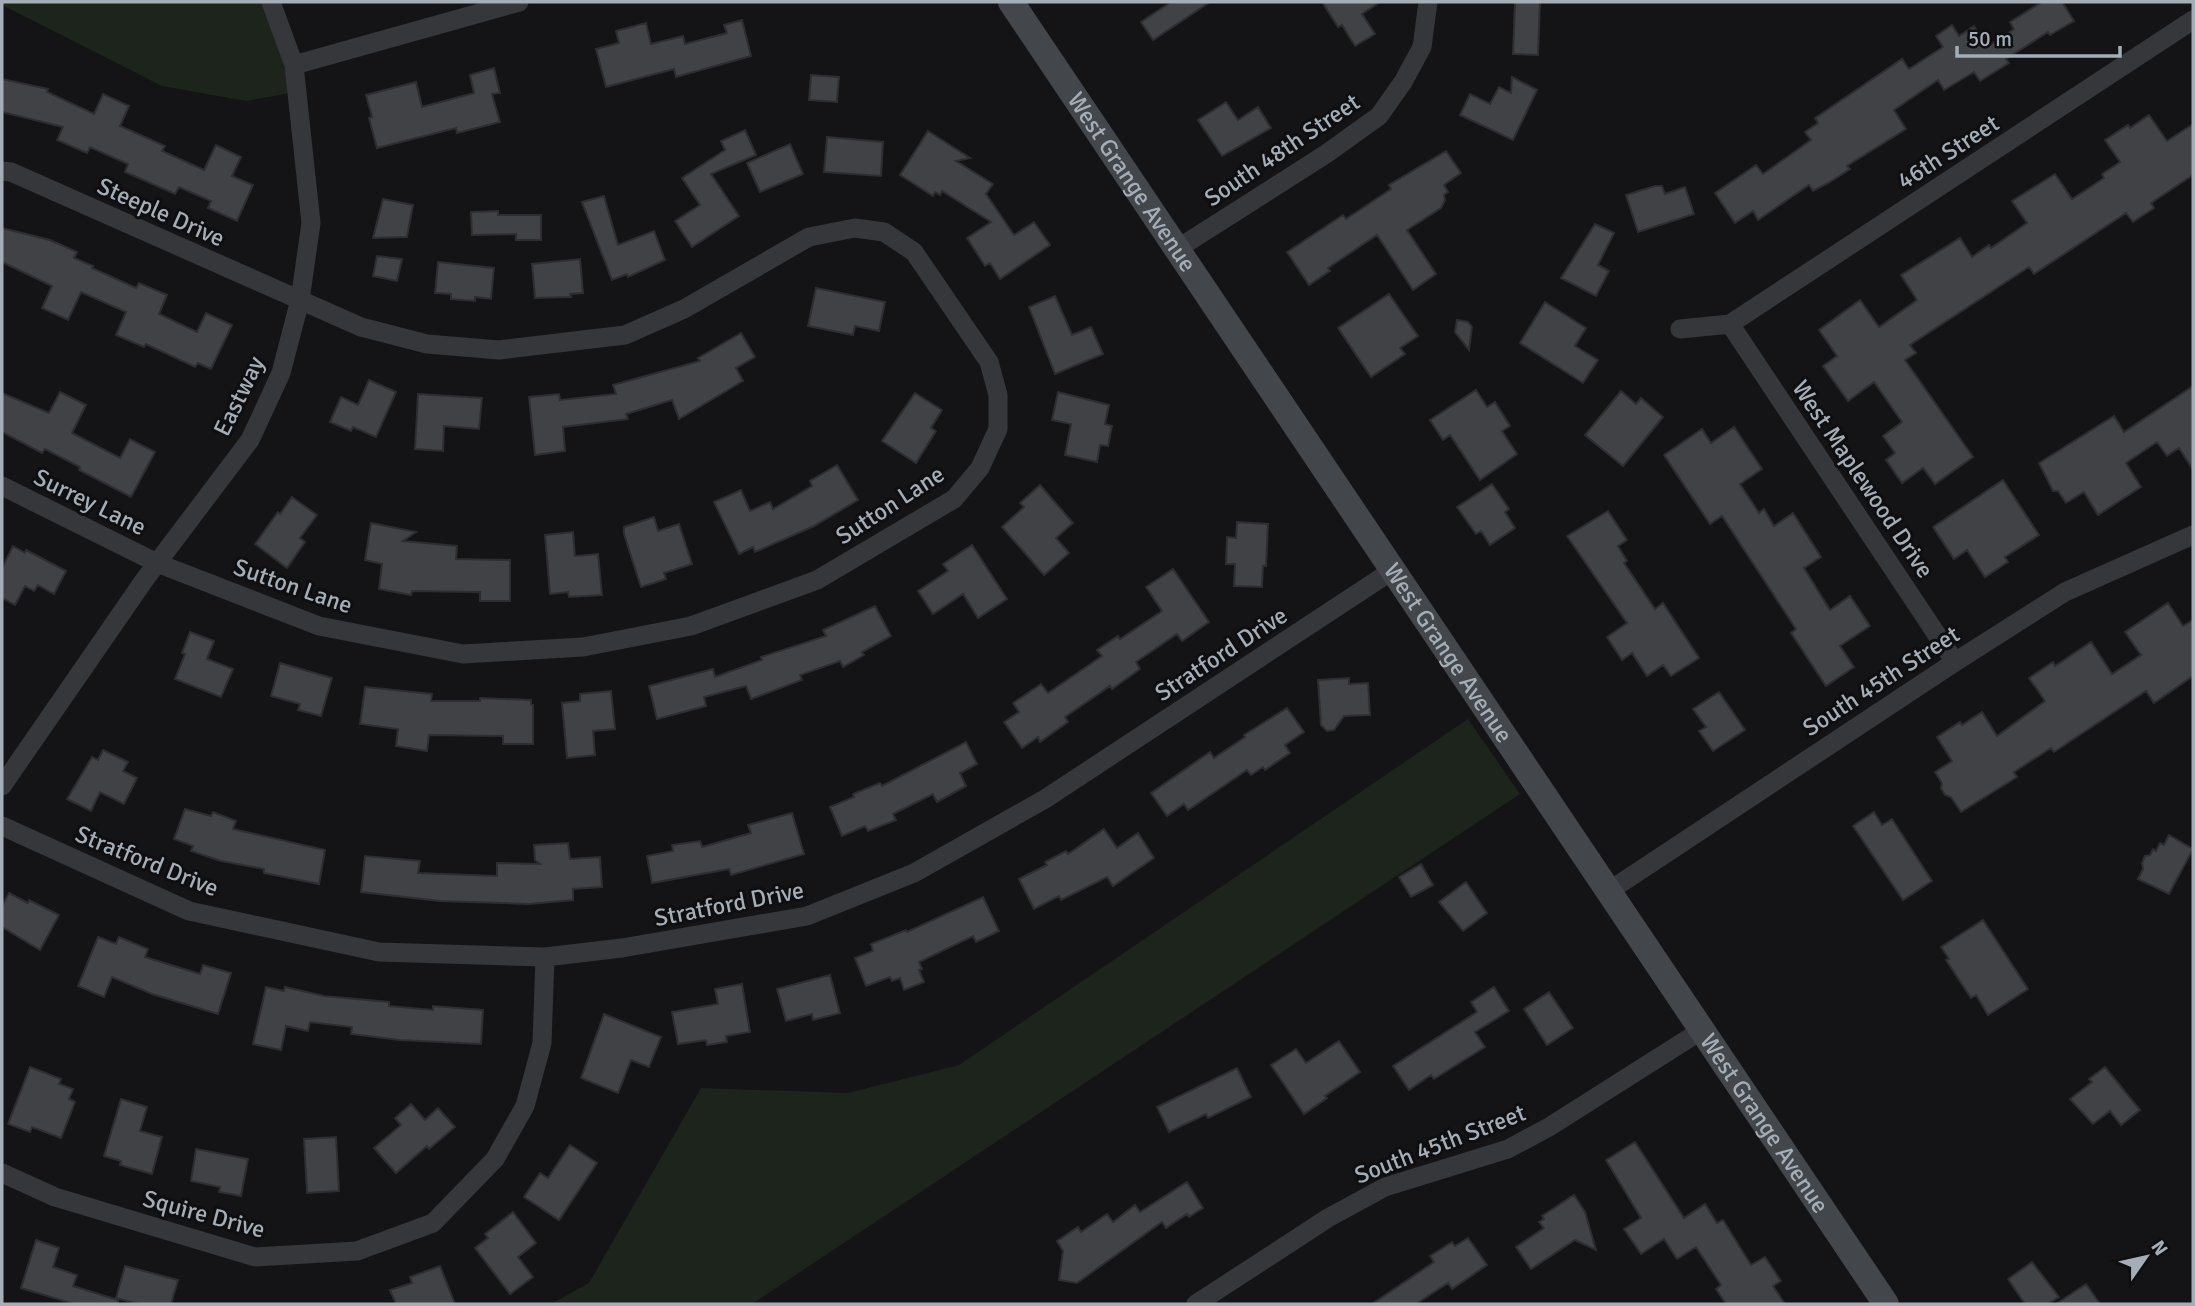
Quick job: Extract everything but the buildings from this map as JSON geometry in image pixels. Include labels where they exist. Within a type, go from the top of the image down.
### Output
[{"type":"street","name":"Eastway","points":[[2,786],[157,563],[250,440],[281,373],[300,300],[311,223],[294,65],[271,2]]},
{"type":"street","points":[[294,65],[519,2]]},
{"type":"street","name":"West Grange Avenue","points":[[1011,2],[1886,1304]]},
{"type":"street","name":"South 48th Street","points":[[1177,249],[1326,154],[1379,116],[1422,47],[1428,2]]},
{"type":"street","name":"46th Street","points":[[1730,324],[2193,20]]},
{"type":"street","name":"Steeple Drive","points":[[2,171],[11,172],[300,300]]},
{"type":"street","name":"Sutton Lane","points":[[157,563],[319,626],[463,654],[583,647],[691,626],[817,580],[954,499],[980,468],[999,429],[998,396],[989,362],[914,251],[884,232],[855,228],[809,237],[684,309],[649,325],[625,335],[568,344],[499,350],[428,344],[362,327],[300,300]]},
{"type":"street","points":[[1680,329],[1730,324]]},
{"type":"street","name":"West Maplewood Drive","points":[[1730,324],[1955,662]]},
{"type":"street","name":"Surrey Lane","points":[[2,486],[157,563]]},
{"type":"street","name":"South 45th Street","points":[[1609,891],[2065,592],[2193,535]]},
{"type":"street","name":"Stratford Drive","points":[[2,827],[189,911],[379,952],[545,957],[622,948],[807,916],[914,873],[1045,799],[1393,570]]},
{"type":"street","name":"Squire Drive","points":[[2,1173],[55,1197],[255,1257],[357,1251],[433,1223],[495,1159],[525,1106],[542,1043],[545,957]]},
{"type":"street","name":"South 45th Street","points":[[1196,1304],[1328,1218],[1385,1187],[1508,1149],[1549,1128],[1702,1030]]},
{"type":"shaded area","points":[[2,2],[262,2],[283,60],[290,93],[246,101],[162,86],[2,5]]},
{"type":"shaded area","points":[[1468,719],[1520,794],[752,1304],[551,1304],[589,1283],[701,1088],[848,1093],[959,1065]]}]
